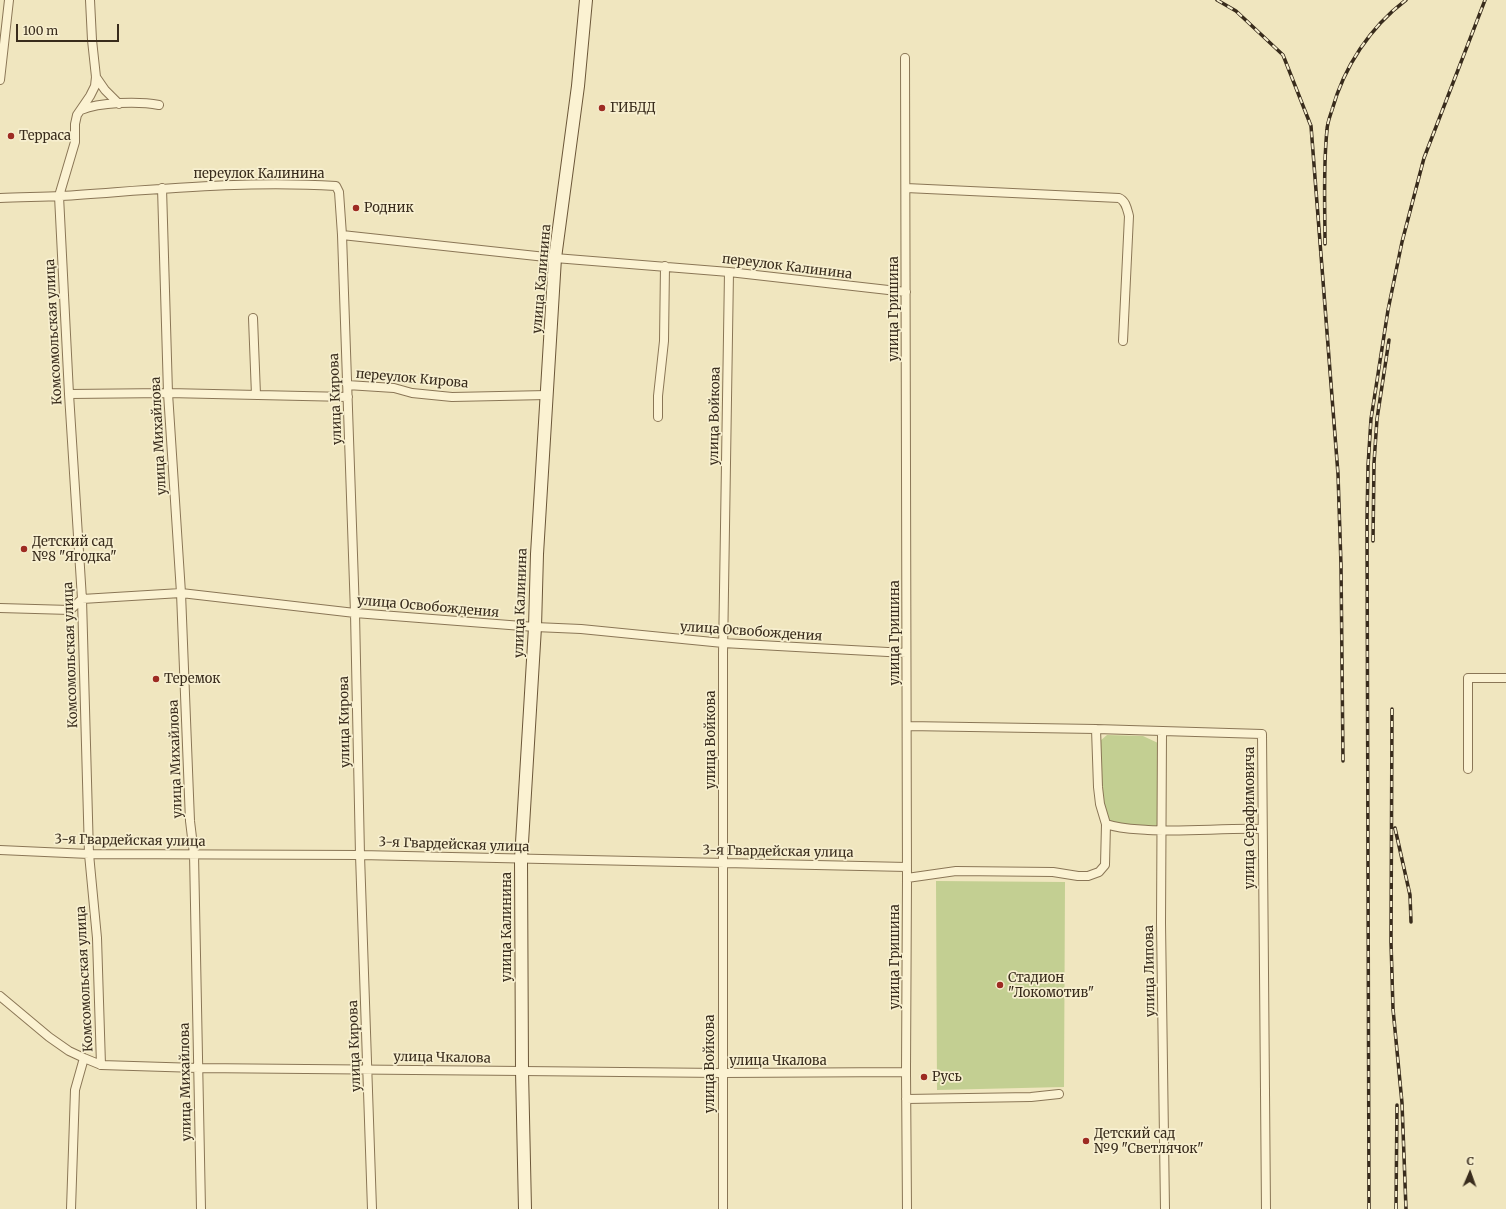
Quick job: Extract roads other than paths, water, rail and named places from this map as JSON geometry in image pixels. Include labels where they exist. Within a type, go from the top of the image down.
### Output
[{"type":"street","points":[[0,80],[9,0]]},
{"type":"street","points":[[90,0],[96,77],[105,90],[119,104]]},
{"type":"street","name":"улица Калинина","points":[[525,1209],[522,1071],[521,859],[535,627],[537,554],[555,258],[578,86],[586,0]]},
{"type":"street","name":"улица Гришина","points":[[905,58],[908,878],[906,1072],[907,1209]]},
{"type":"street","name":"Комсомольская улица","points":[[96,77],[95,86],[77,115],[75,124],[75,142],[59,196],[69,394],[82,599],[89,854],[97,938],[101,1065]]},
{"type":"street","points":[[80,110],[89,106],[119,104],[138,103],[159,105]]},
{"type":"street","name":"переулок Калинина","points":[[0,198],[59,196],[162,188],[214,186],[310,184],[336,186],[338,192],[342,235],[555,258],[729,272],[906,292]]},
{"type":"street","name":"улица Михайлова","points":[[162,188],[168,393],[181,593],[186,700],[187,769],[190,822],[194,854],[201,1209]]},
{"type":"street","points":[[906,188],[1122,199],[1127,208],[1128,216],[1123,341]]},
{"type":"street","name":"улица Кирова","points":[[342,235],[355,613],[360,855],[372,1209]]},
{"type":"street","points":[[658,417],[658,396],[664,341],[665,266]]},
{"type":"street","name":"улица Войкова","points":[[723,1209],[723,643],[729,272]]},
{"type":"street","points":[[253,318],[256,395]]},
{"type":"street","name":"переулок Кирова","points":[[347,385],[394,388],[412,393],[452,397],[547,395]]},
{"type":"street","points":[[69,394],[168,393],[348,396]]},
{"type":"street","name":"улица Освобождения","points":[[82,599],[181,593],[355,613],[535,627],[581,629],[723,643],[906,653]]},
{"type":"street","points":[[0,608],[70,610],[82,599]]},
{"type":"street","points":[[1468,769],[1468,678],[1506,678]]},
{"type":"street","name":"улица Серафимовича","points":[[907,726],[1096,729],[1262,734],[1266,1209]]},
{"type":"street","points":[[908,878],[956,871],[1046,872],[1088,876],[1099,872],[1105,866],[1106,824],[1100,804],[1098,787],[1096,729]]},
{"type":"street","name":"улица Липова","points":[[1162,732],[1161,923],[1165,1209]]},
{"type":"street","points":[[1106,824],[1114,827],[1162,830],[1262,829]]},
{"type":"street","name":"3-я Гвардейская улица","points":[[0,850],[89,854],[360,855],[907,867]]},
{"type":"street","name":"улица Чкалова","points":[[0,996],[49,1037],[69,1051],[101,1065],[198,1068],[722,1073],[906,1072]]},
{"type":"street","name":"Комсомольская улица","points":[[72,1209],[75,1090],[84,1058]]},
{"type":"street","points":[[906,1099],[1031,1097],[1059,1094]]},
{"type":"railway","points":[[1217,0],[1236,11],[1283,55],[1311,126],[1338,474],[1341,565],[1343,761]]},
{"type":"railway","points":[[1325,244],[1324,187],[1327,128],[1337,94],[1351,63],[1370,35],[1406,0]]},
{"type":"railway","points":[[1369,1209],[1367,520],[1371,419],[1388,310],[1402,242],[1424,158],[1485,0]]},
{"type":"railway","points":[[1373,541],[1374,463],[1377,419],[1389,340]]},
{"type":"railway","points":[[1392,709],[1391,942],[1393,1009],[1402,1103],[1406,1209]]},
{"type":"railway","points":[[1395,828],[1410,895],[1411,922]]},
{"type":"railway","points":[[1396,1209],[1397,1105]]},
{"type":"place","name":"ГИБДД","points":[[602,108]]},
{"type":"place","name":"Терраса","points":[[11,136]]},
{"type":"place","name":"Родник","points":[[356,208]]},
{"type":"place","name":"Детский сад №8 \"Ягодка\"","points":[[24,549]]},
{"type":"place","name":"Теремок","points":[[156,679]]},
{"type":"place","name":"Стадион \"Локомотив\"","points":[[1000,985]]},
{"type":"place","name":"Русь","points":[[924,1077]]},
{"type":"place","name":"Детский сад №9 \"Светлячок\"","points":[[1086,1141]]}]
